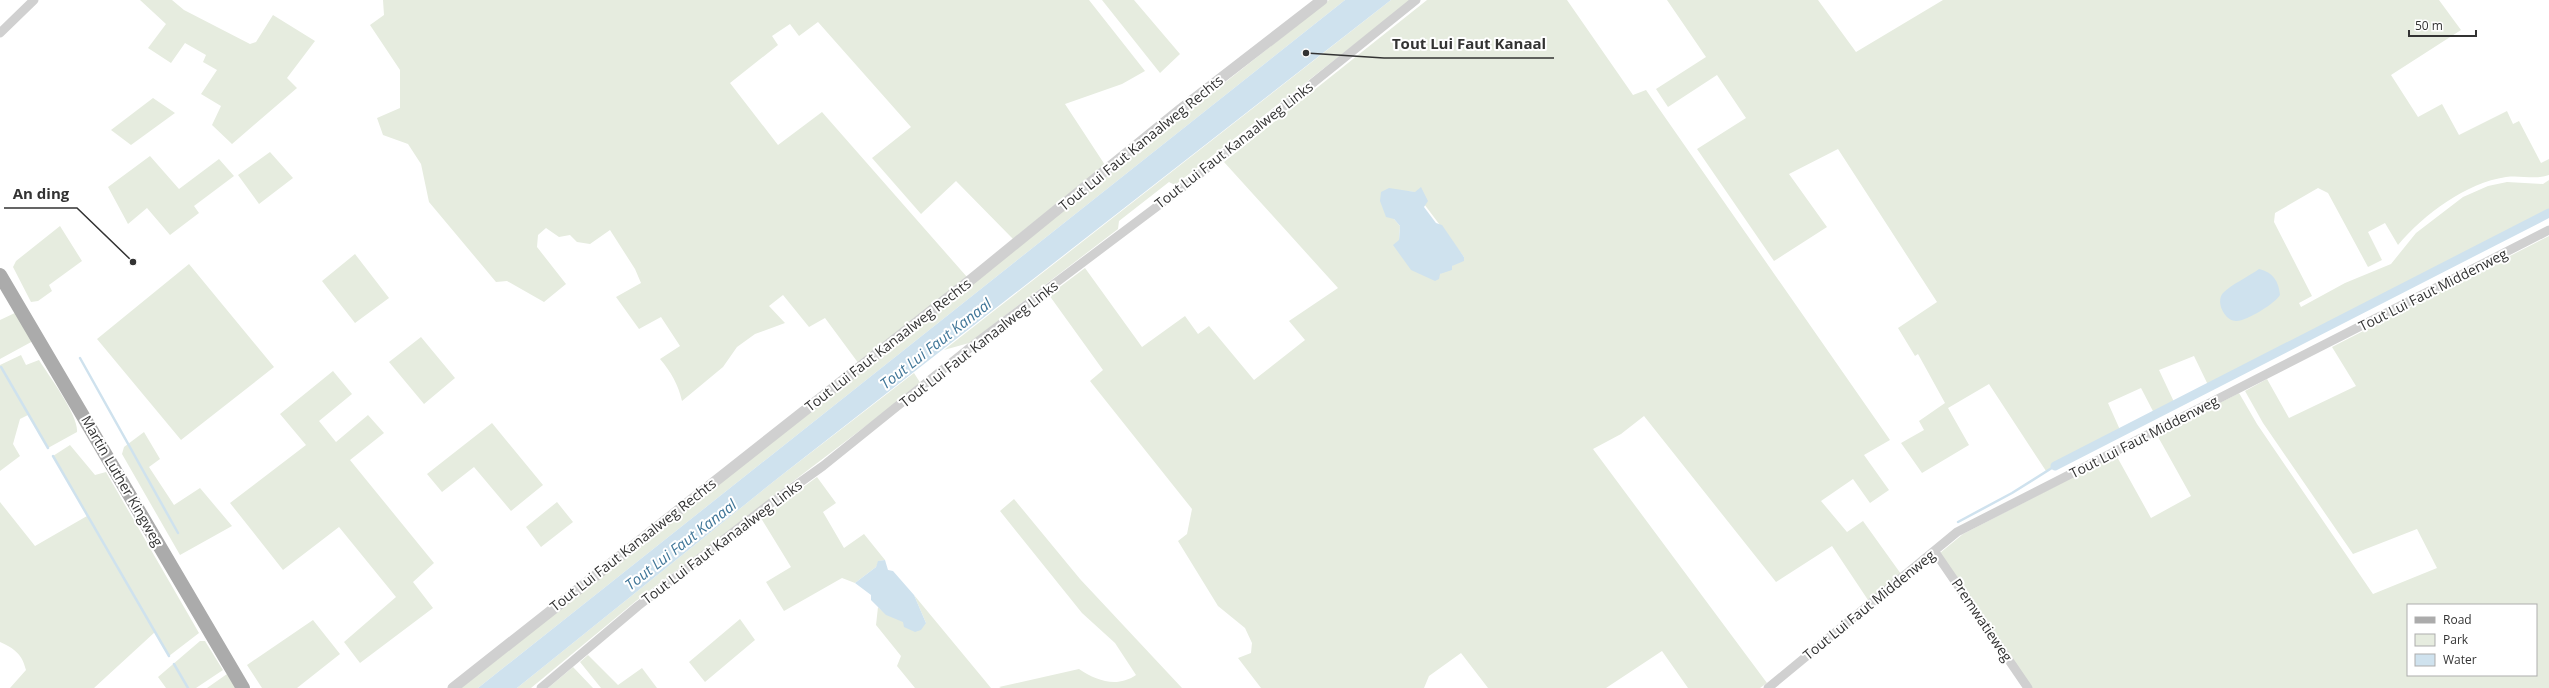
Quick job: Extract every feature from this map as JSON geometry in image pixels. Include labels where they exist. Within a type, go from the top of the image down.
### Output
[{"type":"main road","name":"Martin Luther Kingweg","points":[[0,275],[243,688]]},
{"type":"street","points":[[0,33],[34,0]]},
{"type":"street","name":"Tout Lui Faut Kanaalweg Rechts","points":[[453,688],[973,278],[1181,109],[1322,0]]},
{"type":"street","name":"Tout Lui Faut Kanaalweg Links","points":[[541,688],[638,606],[767,506],[823,466],[977,342],[1191,181],[1416,0]]},
{"type":"street","name":"Tout Lui Faut Middenweg","points":[[1768,688],[1935,552],[1957,532],[2549,230]]},
{"type":"street","name":"Premwatieweg","points":[[1935,552],[2028,688]]},
{"type":"green space","points":[[140,0],[172,0],[184,10],[250,44],[256,42],[273,15],[315,41],[287,78],[297,88],[232,144],[212,125],[221,106],[201,94],[217,70],[203,62],[206,55],[185,43],[171,63],[148,48],[166,24]]},
{"type":"green space","points":[[383,0],[1089,0],[1145,71],[1122,84],[1065,104],[1105,165],[1013,239],[956,181],[921,214],[872,158],[911,127],[818,22],[799,36],[790,24],[772,36],[778,45],[730,83],[778,145],[822,112],[967,277],[859,364],[825,318],[809,327],[783,295],[769,306],[785,323],[755,334],[737,347],[723,367],[682,401],[674,378],[660,359],[680,346],[661,317],[639,329],[616,297],[641,283],[635,269],[610,230],[590,244],[577,242],[570,235],[559,237],[546,228],[538,235],[537,247],[566,284],[544,302],[507,281],[496,282],[429,202],[421,164],[408,144],[383,135],[377,118],[400,108],[400,70],[370,25],[384,15]]},
{"type":"green space","points":[[1102,0],[1134,0],[1180,54],[1160,73]]},
{"type":"green space","points":[[1329,0],[1345,0],[478,688],[461,688]]},
{"type":"green space","points":[[1391,0],[1411,0],[1175,185],[1169,182],[1119,221],[1118,229],[969,343],[944,350]]},
{"type":"green space","points":[[1427,0],[1567,0],[1633,95],[1646,90],[1890,440],[1864,455],[1889,490],[1870,503],[1853,479],[1821,501],[1847,532],[1863,521],[1901,574],[1868,600],[1832,546],[1776,582],[1644,416],[1621,434],[1593,449],[1767,683],[1760,688],[1688,688],[1662,651],[1606,688],[1488,688],[1461,653],[1429,676],[1424,688],[1261,688],[1238,658],[1251,653],[1252,643],[1245,628],[1218,606],[1178,541],[1187,534],[1192,509],[1090,381],[1103,370],[1049,295],[1085,268],[1142,347],[1185,316],[1198,334],[1209,326],[1254,380],[1305,340],[1289,321],[1338,288],[1224,162]],"holes":[[[1402,191],[1415,192],[1464,257],[1440,274],[1399,240],[1400,226],[1394,219]]]},
{"type":"green space","points":[[1667,0],[1818,0],[1856,52],[1943,0],[2439,0],[2461,30],[2391,75],[2418,117],[2442,104],[2459,135],[2507,111],[2513,124],[2519,121],[2541,163],[2549,159],[2549,175],[2538,177],[2506,177],[2491,180],[2476,186],[2461,193],[2433,211],[2408,233],[2398,245],[2385,223],[2368,232],[2382,260],[2368,267],[2328,193],[2318,188],[2275,213],[2274,222],[2312,296],[2299,303],[2301,307],[2345,283],[2391,264],[2416,233],[2463,197],[2488,186],[2507,182],[2543,184],[2549,180],[2549,213],[2209,387],[2194,356],[2159,370],[2175,404],[2155,415],[2141,388],[2108,403],[2121,432],[2046,471],[1989,384],[1948,408],[1969,445],[1922,473],[1901,443],[1924,430],[1919,421],[1945,403],[1918,354],[1915,356],[1898,328],[1937,302],[1838,149],[1789,174],[1827,227],[1774,261],[1697,149],[1746,118],[1717,75],[1668,107],[1656,89],[1706,57]]},
{"type":"green space","points":[[153,98],[175,113],[131,145],[111,130]]},
{"type":"green space","points":[[270,152],[293,178],[259,204],[238,175]]},
{"type":"green space","points":[[150,156],[179,189],[219,159],[234,176],[194,206],[199,213],[170,235],[147,208],[128,224],[108,187]]},
{"type":"green space","points":[[60,226],[82,261],[49,285],[52,291],[38,301],[31,302],[13,267],[16,261]]},
{"type":"green space","points":[[2549,236],[2549,688],[2031,688],[1940,553],[1963,534],[2116,455],[2151,518],[2191,496],[2157,435],[2239,393],[2257,424],[2373,594],[2437,568],[2417,529],[2353,554],[2263,423],[2245,391],[2267,379],[2289,418],[2356,386],[2332,347]]},
{"type":"green space","points":[[355,254],[389,298],[355,323],[322,281]]},
{"type":"green space","points":[[189,264],[274,367],[181,440],[97,339]]},
{"type":"green space","points":[[17,312],[33,341],[0,359],[0,320]]},
{"type":"green space","points":[[421,337],[455,378],[424,404],[389,362]]},
{"type":"green space","points":[[21,355],[26,365],[39,360],[68,406],[73,416],[77,432],[48,448],[28,415],[20,419],[13,444],[20,456],[0,471],[0,365]]},
{"type":"green space","points":[[333,371],[352,394],[319,421],[336,442],[368,415],[384,433],[350,460],[434,563],[413,582],[433,608],[360,663],[344,642],[396,597],[339,527],[283,570],[230,503],[306,445],[280,414]]},
{"type":"green space","points":[[914,373],[921,384],[636,601],[531,688],[517,688],[778,478]]},
{"type":"green space","points":[[492,423],[543,485],[511,511],[474,467],[442,492],[427,474]]},
{"type":"green space","points":[[144,432],[160,459],[149,467],[174,505],[200,488],[232,526],[180,555],[122,454],[124,447]]},
{"type":"green space","points":[[70,445],[95,475],[106,472],[199,633],[169,656],[155,632],[94,688],[10,688],[26,670],[20,656],[10,647],[0,642],[0,502],[35,546],[87,516],[53,456]]},
{"type":"green space","points":[[817,477],[836,503],[823,512],[844,548],[864,534],[885,560],[879,561],[876,567],[855,583],[842,578],[784,611],[766,582],[791,567],[761,518]]},
{"type":"green space","points":[[1014,499],[1080,579],[1182,688],[999,687],[1079,669],[1100,680],[1114,682],[1129,679],[1136,675],[1115,643],[1082,613],[1000,511]]},
{"type":"green space","points":[[557,502],[573,522],[541,547],[526,527]]},
{"type":"green space","points":[[914,595],[991,688],[915,688],[897,666],[901,656],[876,625],[878,607],[889,615],[900,620],[926,623]]},
{"type":"green space","points":[[740,619],[755,640],[705,682],[689,662]]},
{"type":"green space","points":[[313,620],[340,654],[297,688],[262,688],[247,665]]},
{"type":"green space","points":[[200,641],[205,641],[223,670],[196,688],[166,688],[158,677]]},
{"type":"green space","points":[[588,655],[618,685],[642,668],[657,688],[601,688],[580,662]]},
{"type":"green space","points":[[573,667],[593,688],[548,688]]},
{"type":"green space","points":[[227,674],[236,688],[207,688]]},
{"type":"water","points":[[1345,0],[1391,0],[778,478],[517,688],[478,688]]},
{"type":"water","points":[[1421,187],[1428,201],[1424,207],[1436,223],[1442,225],[1464,257],[1464,261],[1452,266],[1452,270],[1440,274],[1439,279],[1435,281],[1411,270],[1393,245],[1399,240],[1400,226],[1394,219],[1386,217],[1380,201],[1381,192],[1389,188],[1415,192]]},
{"type":"water","points":[[2259,269],[2272,275],[2277,282],[2280,295],[2273,303],[2253,315],[2236,321],[2228,318],[2222,310],[2220,301],[2223,293]]},
{"type":"water","points":[[885,560],[888,570],[893,571],[914,595],[926,623],[921,630],[915,632],[904,627],[903,622],[886,615],[871,600],[871,595],[855,583],[876,567],[878,561]]},
{"type":"waterway","points":[[2055,466],[2549,213]]},
{"type":"waterway","points":[[80,358],[178,533]]},
{"type":"waterway","points":[[1,367],[48,448]]},
{"type":"waterway","points":[[53,456],[169,656]]},
{"type":"waterway","points":[[1958,522],[2012,493],[2055,466]]},
{"type":"waterway","points":[[174,664],[188,688]]},
{"type":"place","name":"Tout Lui Faut Kanaal","points":[[1306,53]]},
{"type":"place","name":"An ding","points":[[133,262]]}]
